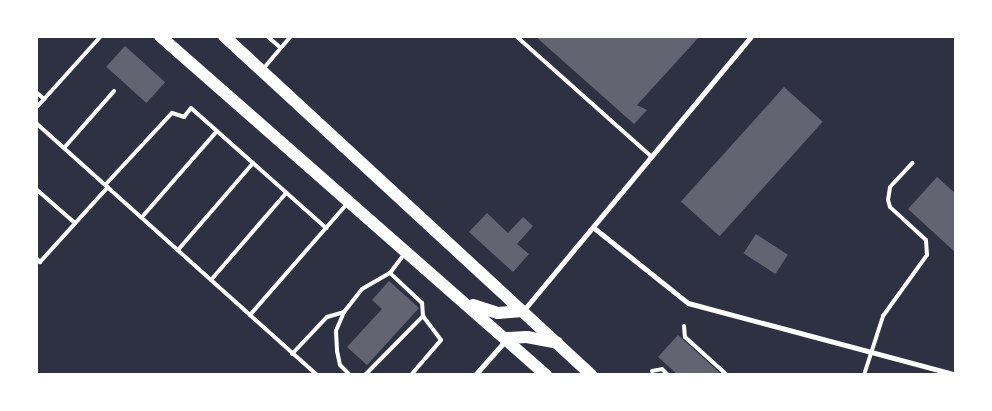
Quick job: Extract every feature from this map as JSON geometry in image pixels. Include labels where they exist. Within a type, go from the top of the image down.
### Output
[{"type":"main road","points":[[160,36],[408,250],[546,375]]},
{"type":"main road","points":[[224,36],[591,375]]},
{"type":"main road","points":[[470,305],[498,313],[522,312]]},
{"type":"main road","points":[[507,338],[527,336],[557,343]]},
{"type":"street","points":[[522,312],[594,228],[751,36]]},
{"type":"street","points":[[594,228],[688,303],[956,375]]},
{"type":"street","points":[[475,375],[507,338]]},
{"type":"lane","points":[[36,108],[101,36]]},
{"type":"lane","points":[[268,36],[281,48]]},
{"type":"lane","points":[[261,71],[291,36]]},
{"type":"lane","points":[[516,36],[652,157]]},
{"type":"lane","points":[[64,148],[114,91]]},
{"type":"lane","points":[[36,92],[44,99]]},
{"type":"lane","points":[[36,258],[40,262],[172,113],[184,117],[191,108],[326,228]]},
{"type":"lane","points":[[36,123],[317,375]]},
{"type":"lane","points":[[142,218],[217,131]]},
{"type":"lane","points":[[178,250],[253,163]]},
{"type":"lane","points":[[864,375],[887,308],[927,254],[926,240],[895,212],[888,200],[890,187],[912,163]]},
{"type":"lane","points":[[36,190],[75,223]]},
{"type":"lane","points":[[211,280],[286,193]]},
{"type":"lane","points":[[250,316],[350,200]]},
{"type":"lane","points":[[350,375],[340,365],[337,351],[336,331],[344,312],[362,289],[390,272],[408,250]]},
{"type":"lane","points":[[390,272],[422,304],[423,316],[441,340],[411,375]]},
{"type":"lane","points":[[292,354],[327,317],[344,312]]},
{"type":"lane","points":[[365,375],[423,316]]},
{"type":"lane","points":[[684,326],[685,337],[727,375]]},
{"type":"lane","points":[[652,371],[662,369],[668,375]]},
{"type":"building","points":[[535,36],[700,36],[637,105],[647,110],[634,124]]},
{"type":"building","points":[[125,46],[165,82],[146,103],[106,67]]},
{"type":"building","points":[[784,87],[823,122],[720,236],[681,201]]},
{"type":"building","points":[[937,177],[956,194],[956,253],[908,209]]},
{"type":"building","points":[[487,213],[508,233],[523,217],[533,226],[517,244],[529,254],[513,272],[469,232]]},
{"type":"building","points":[[756,234],[788,255],[775,274],[743,253]]},
{"type":"building","points":[[389,281],[419,308],[367,365],[347,347],[382,309],[372,300]]},
{"type":"building","points":[[678,335],[722,375],[678,375],[658,357]]}]
